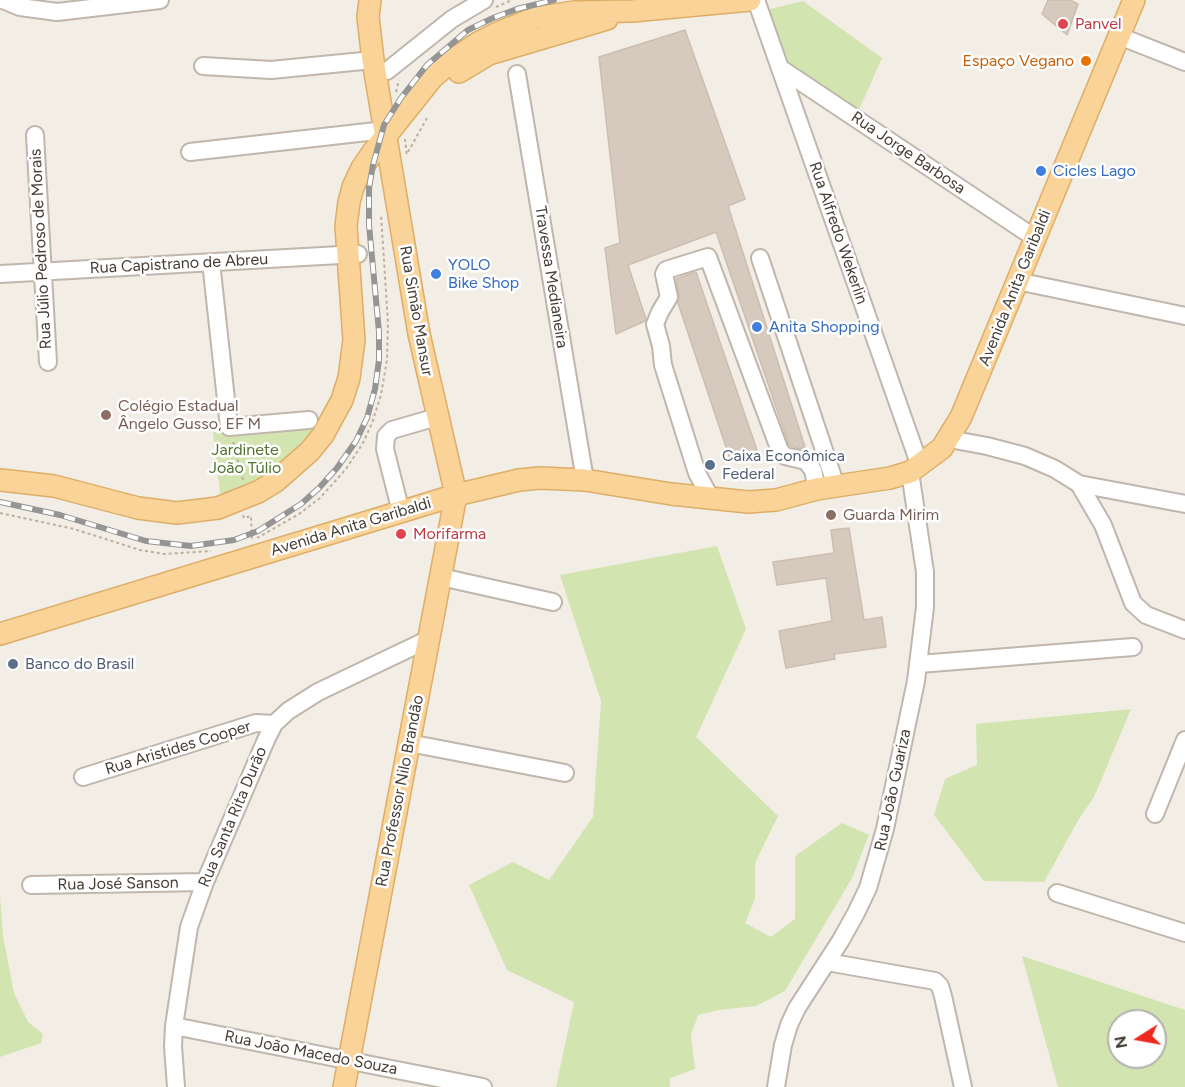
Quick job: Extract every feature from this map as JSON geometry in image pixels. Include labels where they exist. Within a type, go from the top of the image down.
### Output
[{"type":"main road","points":[[390,138],[419,112],[432,78],[454,59],[500,32],[536,18],[555,14],[632,11],[750,0]]},
{"type":"main road","name":"Avenida Anita Garibaldi","points":[[0,634],[250,546],[401,512],[456,495],[519,480],[540,478],[585,480],[671,494],[748,502],[776,500],[827,487],[890,478],[915,469],[935,454],[949,439],[967,404],[1133,0]]},
{"type":"main road","name":"Rua Simão Mansur","points":[[374,7],[390,138],[419,334],[456,495]]},
{"type":"main road","points":[[4,480],[54,486],[118,504],[167,512],[218,508],[276,481],[310,451],[323,435],[342,400],[349,378],[354,340],[353,254],[357,205],[361,188],[390,138],[442,86],[465,67],[489,54],[632,11]]},
{"type":"main road","name":"Rua Simão Mansur","points":[[380,65],[390,138]]},
{"type":"main road","points":[[386,101],[396,110],[406,109],[419,112]]},
{"type":"main road","points":[[4,480],[156,525],[181,525],[223,518],[268,499],[289,487],[309,470],[327,449],[340,429],[358,385],[364,333],[353,254]]},
{"type":"main road","name":"Rua Professor Nilo Brandão","points":[[344,1087],[456,495]]},
{"type":"street","points":[[3,0],[20,7],[57,12],[160,0]]},
{"type":"street","points":[[203,66],[271,70],[380,65],[484,0]]},
{"type":"street","name":"Rua Alfredo Wekerlin","points":[[756,0],[915,469]]},
{"type":"street","points":[[1119,36],[1185,62]]},
{"type":"street","name":"Rua Jorge Barbosa","points":[[780,68],[1035,238]]},
{"type":"street","name":"Travessa Medianeira","points":[[517,74],[585,480]]},
{"type":"street","name":"Rua Júlio Pedroso de Morais","points":[[35,135],[48,362]]},
{"type":"street","points":[[190,152],[390,138]]},
{"type":"street","name":"Rua Capistrano de Abreu","points":[[0,274],[353,254]]},
{"type":"street","points":[[710,497],[697,473],[683,429],[663,365],[655,324],[669,297],[664,274],[666,270],[708,257],[780,451],[785,456],[806,461],[827,487]]},
{"type":"street","points":[[760,258],[827,487]]},
{"type":"street","points":[[211,262],[229,427],[309,420]]},
{"type":"street","points":[[1017,281],[1185,316]]},
{"type":"street","points":[[401,512],[385,448],[386,436],[392,430],[437,417]]},
{"type":"street","points":[[949,439],[1025,456],[1054,469],[1079,484],[1185,504]]},
{"type":"street","name":"Rua João Guariza","points":[[776,1087],[789,1025],[797,1008],[856,913],[868,888],[878,858],[919,664],[925,607],[925,572],[915,469]]},
{"type":"street","points":[[1079,484],[1103,525],[1132,603],[1146,615],[1185,630]]},
{"type":"street","points":[[441,577],[553,602]]},
{"type":"street","name":"Rua Santa Rita Durão","points":[[176,1087],[174,1026],[189,927],[205,882],[274,724],[288,711],[318,692],[429,639]]},
{"type":"street","points":[[919,664],[1133,647]]},
{"type":"street","name":"Rua Aristides Cooper","points":[[83,777],[256,723],[274,724]]},
{"type":"street","points":[[1155,814],[1185,740]]},
{"type":"street","points":[[409,743],[565,773]]},
{"type":"street","name":"Rua José Sanson","points":[[31,885],[205,882]]},
{"type":"street","points":[[1057,893],[1185,933]]},
{"type":"street","points":[[827,962],[935,981],[940,986],[943,996],[963,1087]]},
{"type":"street","name":"Rua João Macedo Souza","points":[[174,1026],[483,1087]]},
{"type":"path","points":[[390,138],[419,112]]},
{"type":"path","points":[[250,546],[320,498],[346,469],[363,443],[372,423],[381,395],[388,323],[381,209]]},
{"type":"path","points":[[229,427],[247,496]]},
{"type":"path","points":[[0,513],[74,529],[140,550],[164,554],[212,551]]},
{"type":"path","points":[[244,518],[250,516],[250,546]]},
{"type":"green space","points":[[803,1],[882,58],[858,112],[782,59],[766,10]]},
{"type":"green space","name":"Jardinete João Túlio","points":[[323,424],[279,470],[221,501],[213,432]]},
{"type":"green space","points":[[717,546],[746,629],[696,737],[778,816],[755,863],[755,899],[745,923],[771,937],[795,919],[795,856],[842,823],[869,835],[852,878],[785,991],[756,1006],[718,1010],[698,1015],[691,1035],[695,1069],[670,1078],[670,1087],[556,1087],[574,1002],[507,970],[469,885],[513,862],[549,880],[593,817],[601,701],[560,575]]},
{"type":"green space","points":[[1131,709],[1094,797],[1080,817],[1044,882],[984,881],[934,815],[945,779],[977,765],[976,724]]},
{"type":"green space","points":[[0,895],[3,936],[14,993],[28,1022],[43,1034],[41,1043],[0,1057]]},
{"type":"green space","points":[[1022,956],[1185,1010],[1185,1087],[1058,1087]]},
{"type":"building","name":"Panvel","points":[[1048,0],[1070,0],[1078,4],[1067,35],[1042,14]]},
{"type":"building","points":[[685,30],[745,199],[728,206],[805,447],[800,449],[789,445],[716,232],[628,265],[646,319],[616,334],[605,248],[620,243],[599,57]]},
{"type":"building","name":"Anita Shopping","points":[[696,272],[757,450],[730,459],[678,303],[676,279]]},
{"type":"building","points":[[849,528],[864,620],[882,617],[886,647],[834,654],[835,659],[786,668],[779,631],[832,621],[826,578],[777,585],[773,562],[834,553],[831,530]]},
{"type":"railway","points":[[0,502],[60,515],[146,541],[191,546],[234,540],[258,531],[301,504],[319,488],[356,441],[367,418],[375,389],[379,360],[379,332],[369,225],[369,188],[384,125],[401,98],[427,65],[468,30],[517,9],[554,0]]},
{"type":"place","name":"Panvel","points":[[1063,24]]},
{"type":"place","name":"Espaço Vegano","points":[[1086,61]]},
{"type":"place","name":"Cicles Lago","points":[[1041,171]]},
{"type":"place","name":"YOLO Bike Shop","points":[[436,274]]},
{"type":"place","name":"Anita Shopping","points":[[757,327]]},
{"type":"place","name":"Colégio Estadual Ângelo Gusso, EF M","points":[[106,415]]},
{"type":"place","name":"Caixa Econômica Federal","points":[[710,465]]},
{"type":"place","name":"Guarda Mirim","points":[[831,515]]},
{"type":"place","name":"Morifarma","points":[[401,534]]},
{"type":"place","name":"Banco do Brasil","points":[[13,664]]}]
